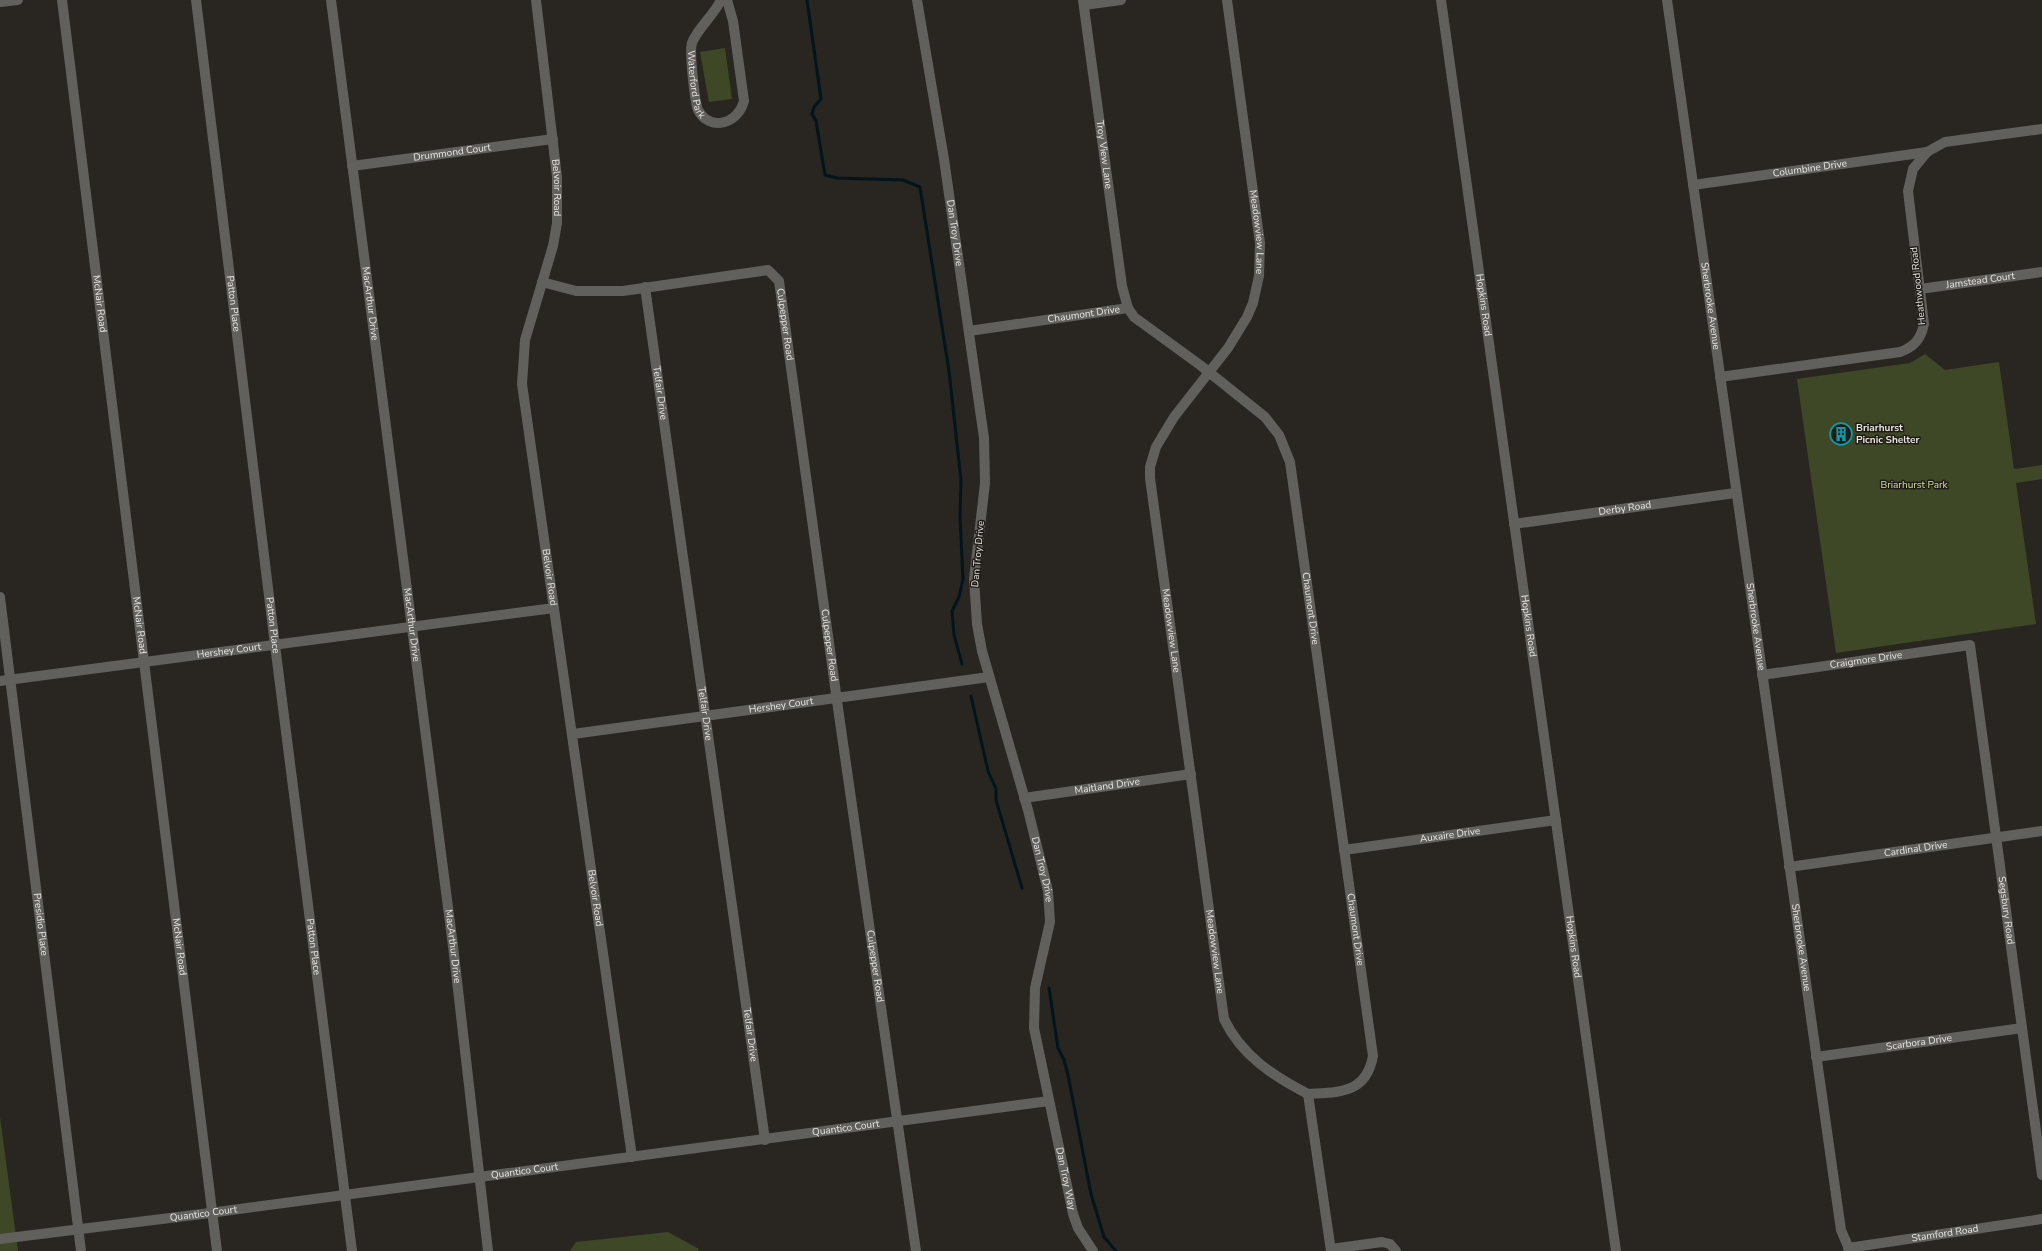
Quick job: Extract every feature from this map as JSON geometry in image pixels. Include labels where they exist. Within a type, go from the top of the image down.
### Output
[{"type":"street","points":[[0,2],[18,0]]},
{"type":"street","name":"McNair Road","points":[[62,0],[217,1251]]},
{"type":"street","name":"Patton Place","points":[[196,0],[275,645],[352,1251]]},
{"type":"street","name":"MacArthur Drive","points":[[331,0],[453,946],[478,1177],[488,1251]]},
{"type":"street","name":"Belvoir Road","points":[[536,0],[558,177],[557,223],[553,246],[524,340],[522,384],[632,1157]]},
{"type":"street","name":"Waterford Park","points":[[721,0],[716,12],[692,43],[690,55],[698,110],[705,118],[715,122],[727,122],[735,118],[741,111],[744,101],[733,21],[727,0]]},
{"type":"street","name":"Dan Troy Drive","points":[[917,0],[944,159],[986,461],[985,484],[974,580],[974,597],[978,631],[989,677],[1024,798],[1048,891],[1050,907],[1047,938],[1039,969],[1034,1008],[1034,1028],[1049,1101]]},
{"type":"street","points":[[1083,3],[1121,0]]},
{"type":"street","name":"Meadowview Lane","points":[[1227,0],[1260,243],[1261,260],[1256,292],[1247,318],[1240,331],[1163,435],[1156,447],[1150,467],[1224,1019],[1236,1039],[1254,1060],[1282,1080],[1308,1094]]},
{"type":"street","name":"Hopkins Road","points":[[1441,0],[1616,1251]]},
{"type":"street","name":"Sherbrooke Avenue","points":[[1667,0],[1735,493],[1841,1230],[1849,1250]]},
{"type":"street","name":"Troy View Lane","points":[[1083,3],[1122,286],[1128,308]]},
{"type":"street","name":"Heathwood Road","points":[[1720,377],[1907,349],[1916,342],[1923,332],[1924,324],[1908,192],[1913,169],[1926,152],[1945,142],[2042,129]]},
{"type":"street","name":"Drummond Court","points":[[352,166],[553,139]]},
{"type":"street","name":"Columbine Drive","points":[[1693,185],[1926,152]]},
{"type":"street","name":"Culpepper Road","points":[[542,282],[568,290],[599,292],[623,291],[768,270],[779,280],[916,1251]]},
{"type":"street","name":"Jamstead Court","points":[[1920,289],[2042,272]]},
{"type":"street","name":"Telfair Drive","points":[[645,287],[765,1140]]},
{"type":"street","name":"Chaumont Drive","points":[[969,331],[1128,308],[1134,317],[1209,372],[1272,426],[1286,448],[1290,462],[1373,1056],[1367,1075],[1355,1086],[1344,1091],[1308,1094]]},
{"type":"street","name":"Derby Road","points":[[1514,524],[1735,493]]},
{"type":"street","name":"Presidio Place","points":[[0,597],[5,680],[81,1251]]},
{"type":"street","name":"Hershey Court","points":[[5,680],[554,608]]},
{"type":"street","name":"Craigmore Drive","points":[[1762,674],[1970,646]]},
{"type":"street","name":"Segsbury Road","points":[[1970,646],[2042,1175]]},
{"type":"street","name":"Hershey Court","points":[[572,734],[989,677]]},
{"type":"street","name":"Maitland Drive","points":[[1024,798],[1191,774]]},
{"type":"street","name":"Auxaire Drive","points":[[1344,850],[1556,820]]},
{"type":"street","name":"Cardinal Drive","points":[[1789,867],[2042,831]]},
{"type":"street","name":"Scarbora Drive","points":[[1816,1057],[2022,1028]]},
{"type":"street","points":[[1308,1094],[1331,1250],[1382,1242],[1390,1244],[1396,1251]]},
{"type":"street","name":"Quantico Court","points":[[0,1239],[212,1213],[1049,1101]]},
{"type":"street","name":"Dan Troy Way","points":[[1049,1101],[1073,1214],[1082,1234],[1093,1251]]},
{"type":"street","name":"Stamford Road","points":[[1849,1250],[2042,1219]]},
{"type":"green space","points":[[725,48],[732,99],[709,102],[700,52]]},
{"type":"green space","name":"Briarhurst Park","points":[[1925,354],[1945,370],[1999,362],[2014,469],[2042,465],[2042,479],[2016,483],[2036,624],[1836,653],[1797,379],[1910,363]]},
{"type":"green space","points":[[0,1117],[18,1251],[0,1251]]},
{"type":"green space","points":[[668,1232],[699,1249],[698,1251],[570,1251],[576,1242]]},
{"type":"waterway","points":[[807,0],[821,99],[814,107],[812,114],[816,121],[825,175],[837,178],[903,180],[920,187],[949,371],[961,480],[960,517],[963,579],[959,597],[952,611],[954,635],[962,664]]},
{"type":"waterway","points":[[971,696],[988,771],[996,789],[996,800],[1022,888]]},
{"type":"waterway","points":[[1049,988],[1058,1048],[1064,1060],[1068,1075],[1091,1194],[1104,1237],[1116,1251]]},
{"type":"place","name":"Briarhurst Picnic Shelter","points":[[1841,434]]}]
